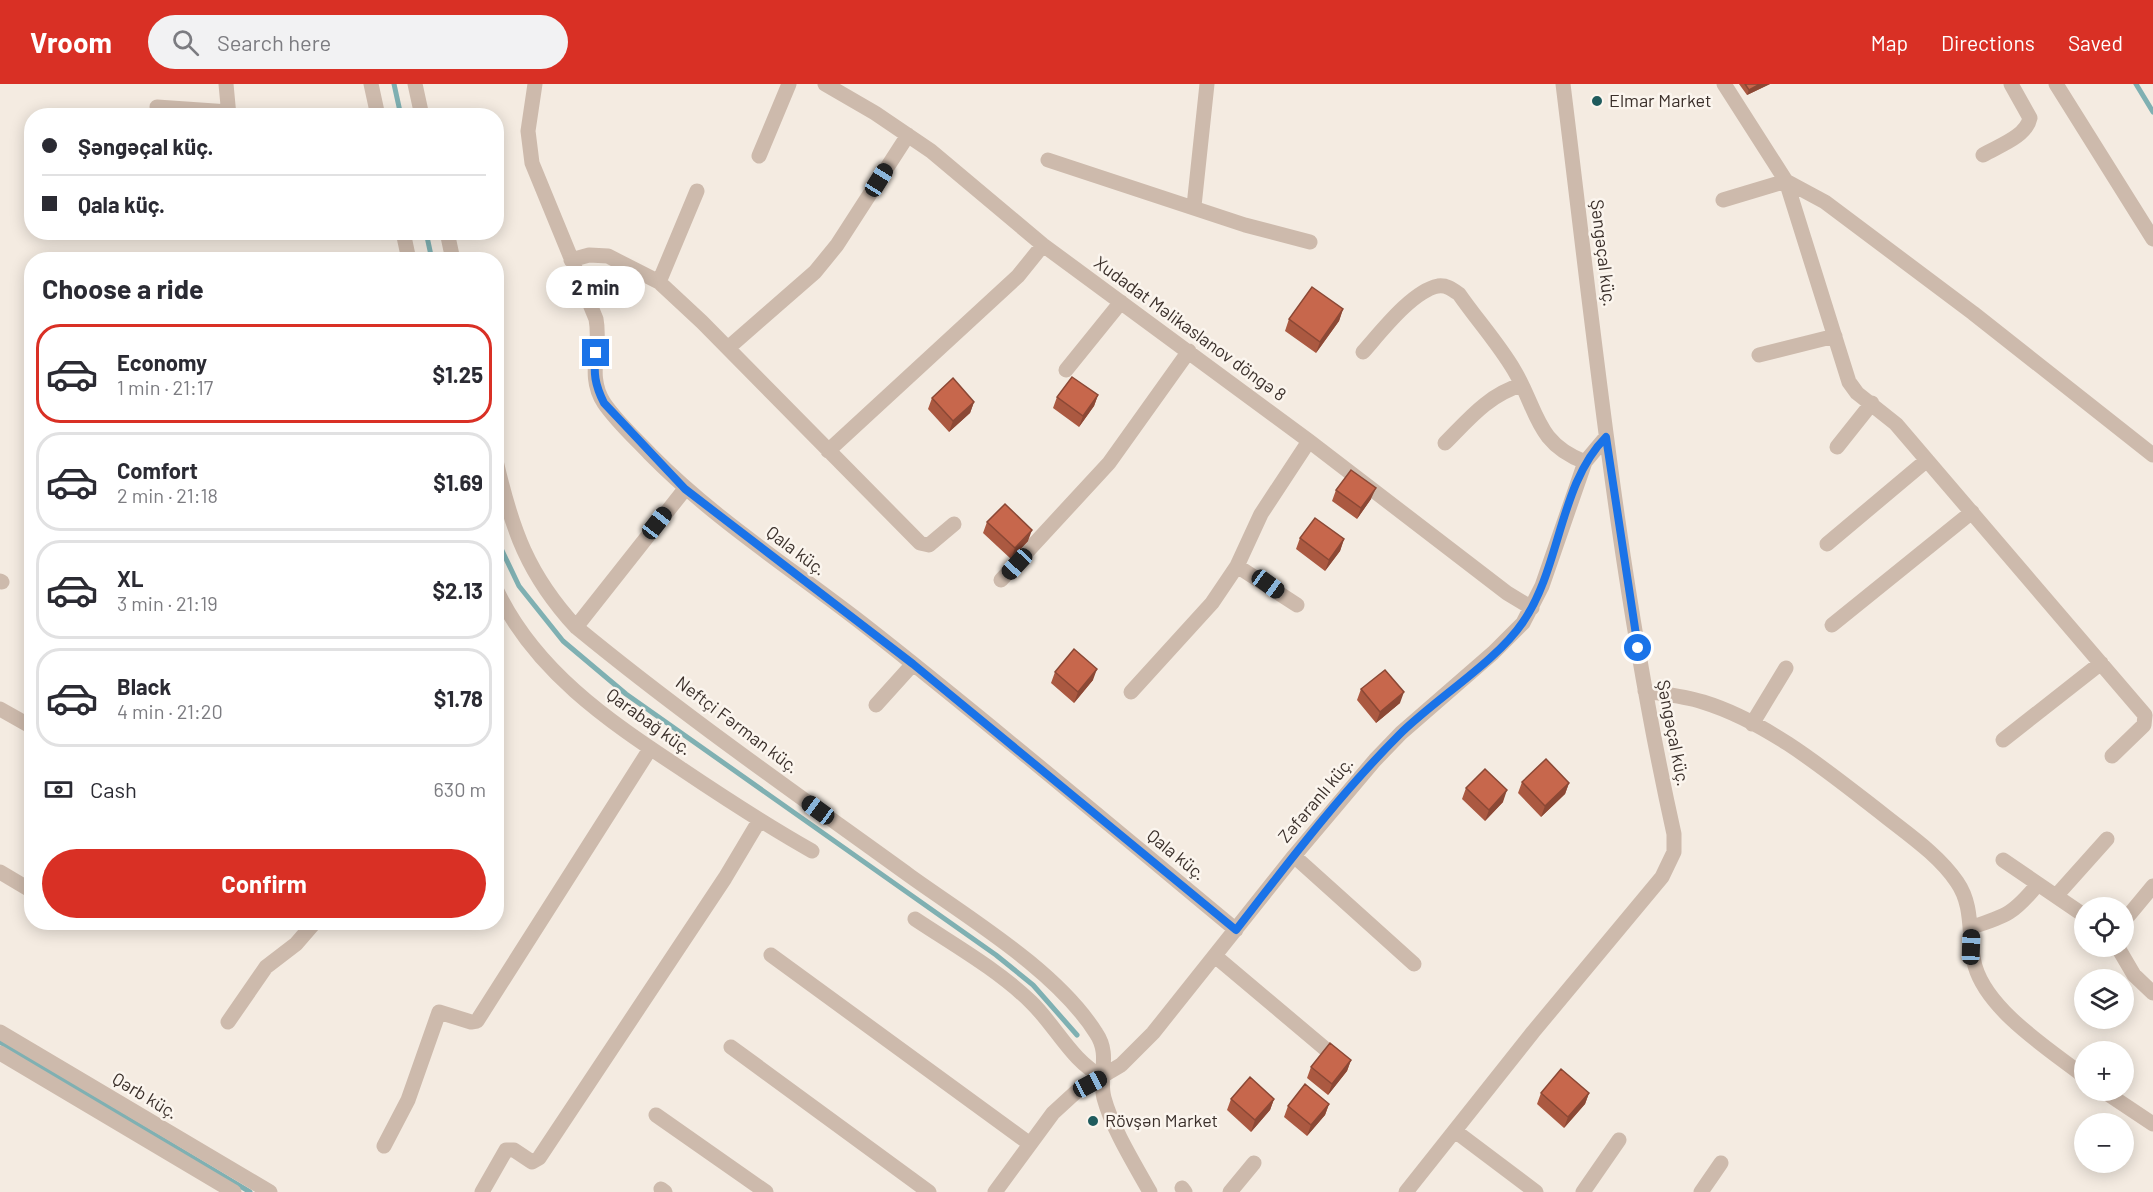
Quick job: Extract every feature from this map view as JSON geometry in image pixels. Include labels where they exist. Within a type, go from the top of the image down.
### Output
[{"type":"street","points":[[226,84],[228,108]]},
{"type":"street","points":[[371,84],[376,108]]},
{"type":"street","points":[[415,84],[420,108]]},
{"type":"street","name":"Qala küç.","points":[[535,84],[528,144],[532,163],[597,326],[593,373],[595,386],[604,403],[625,428],[685,489],[913,664],[1236,930]]},
{"type":"street","points":[[759,156],[789,84]]},
{"type":"street","name":"Xudadat Məlikaslanov döngə 8","points":[[825,84],[908,135],[949,165],[1043,245],[1310,441],[1507,594],[1532,608]]},
{"type":"street","points":[[1194,206],[1207,84]]},
{"type":"street","name":"Şəngəçal küç.","points":[[1406,1192],[1670,864],[1674,852],[1674,834],[1645,691],[1606,437],[1563,84]]},
{"type":"street","points":[[1724,84],[1786,181],[1849,382],[1857,393],[1896,424],[2145,715],[2144,725],[2112,756]]},
{"type":"street","points":[[1983,155],[2024,132],[2029,124],[2030,118],[2011,84]]},
{"type":"street","points":[[2056,84],[2153,239]]},
{"type":"street","points":[[157,107],[167,108]]},
{"type":"street","points":[[728,348],[815,272],[837,245],[908,135]]},
{"type":"street","points":[[1048,160],[1194,206],[1245,225],[1310,242]]},
{"type":"street","points":[[1723,200],[1786,181],[1825,202],[1973,313],[2153,455]]},
{"type":"street","points":[[658,282],[697,191]]},
{"type":"street","points":[[828,451],[1018,276],[1043,245]]},
{"type":"street","points":[[571,260],[589,255],[608,256],[658,282],[728,348],[920,543],[929,545],[954,524]]},
{"type":"street","points":[[1363,352],[1398,313],[1416,298],[1437,286],[1450,287],[1459,294],[1504,354],[1521,385],[1533,414],[1554,445],[1568,455],[1585,462]]},
{"type":"street","points":[[1066,370],[1121,303]]},
{"type":"street","points":[[1759,355],[1835,336]]},
{"type":"street","points":[[1001,580],[1109,463],[1189,351]]},
{"type":"street","points":[[1445,443],[1484,404],[1505,390],[1521,385]]},
{"type":"street","points":[[1837,447],[1872,403]]},
{"type":"street","name":"Zəfəranlı küç.","points":[[995,1192],[1066,1100],[1121,1065],[1146,1040],[1294,856],[1381,754],[1512,636],[1532,608],[1585,462],[1606,437]]},
{"type":"street","points":[[1131,692],[1212,603],[1237,566],[1261,514],[1310,441]]},
{"type":"street","points":[[1827,544],[1927,460]]},
{"type":"street","points":[[576,627],[685,489]]},
{"type":"street","name":"Neftçi Fərman küç.","points":[[504,492],[510,516],[527,560],[550,598],[576,627],[782,784],[1001,942],[1051,981],[1097,1033],[1105,1055],[1103,1077]]},
{"type":"street","points":[[1832,625],[1972,512]]},
{"type":"street","points":[[1237,566],[1297,605]]},
{"type":"street","name":"Qarabağ küç.","points":[[504,603],[519,630],[561,681],[650,749],[759,821],[812,850]]},
{"type":"street","points":[[2003,740],[2101,663]]},
{"type":"street","points":[[876,705],[913,664]]},
{"type":"street","points":[[1752,724],[1786,668]]},
{"type":"street","points":[[1645,691],[1704,702],[1783,741],[1820,766],[1913,838],[1948,870],[1959,884],[1972,927],[1971,947],[1975,966],[1984,989],[2005,1012],[2074,1068]]},
{"type":"street","points":[[0,709],[24,723]]},
{"type":"street","points":[[384,1146],[408,1100],[439,1012],[471,1022],[477,1021],[483,1014],[523,945],[650,749]]},
{"type":"street","points":[[482,1192],[483,1186],[506,1150],[514,1150],[536,1162],[725,878],[759,821]]},
{"type":"street","points":[[2056,896],[2107,839]]},
{"type":"street","points":[[1294,856],[1414,964]]},
{"type":"street","points":[[2003,860],[2074,908]]},
{"type":"street","points":[[0,872],[24,886]]},
{"type":"street","points":[[1972,927],[2012,912],[2038,884]]},
{"type":"street","points":[[2134,909],[2153,886]]},
{"type":"street","points":[[915,919],[1006,980],[1051,1023],[1088,1068],[1103,1077],[1103,1089],[1108,1108],[1150,1192]]},
{"type":"street","points":[[228,1022],[266,967],[296,944],[308,930]]},
{"type":"street","points":[[771,955],[1030,1144]]},
{"type":"street","points":[[1215,956],[1329,1052]]},
{"type":"street","points":[[2123,957],[2134,975],[2153,993]]},
{"type":"street","name":"Qərb küç.","points":[[0,1032],[270,1192]]},
{"type":"street","points":[[732,1047],[929,1192]]},
{"type":"street","name":"Qərb küç.","points":[[0,1053],[234,1192]]},
{"type":"street","points":[[2118,1101],[2153,1124]]},
{"type":"street","points":[[656,1114],[766,1192]]},
{"type":"street","points":[[1455,1131],[1536,1192]]},
{"type":"street","points":[[1583,1192],[1619,1140]]},
{"type":"street","points":[[1230,1192],[1254,1163]]},
{"type":"street","points":[[1701,1192],[1721,1163]]},
{"type":"building","points":[[1745,84],[1760,84],[1749,90]]},
{"type":"building","points":[[1312,287],[1343,309],[1320,342],[1289,319]]},
{"type":"building","points":[[1072,377],[1098,395],[1083,416],[1057,397]]},
{"type":"building","points":[[953,378],[974,402],[953,421],[932,398]]},
{"type":"building","points":[[1351,470],[1376,488],[1361,508],[1336,490]]},
{"type":"building","points":[[1005,504],[1032,530],[1015,548],[987,522]]},
{"type":"building","points":[[1315,518],[1344,539],[1329,560],[1300,538]]},
{"type":"building","points":[[1074,649],[1097,669],[1078,692],[1055,672]]},
{"type":"building","points":[[1385,670],[1404,692],[1380,712],[1361,689]]},
{"type":"building","points":[[1546,759],[1569,783],[1545,806],[1522,782]]},
{"type":"building","points":[[1485,769],[1507,790],[1489,810],[1466,788]]},
{"type":"building","points":[[1330,1043],[1351,1060],[1332,1084],[1311,1067]]},
{"type":"building","points":[[1561,1069],[1589,1093],[1568,1117],[1541,1093]]},
{"type":"building","points":[[1250,1077],[1274,1099],[1255,1120],[1231,1099]]},
{"type":"building","points":[[1305,1084],[1329,1104],[1311,1125],[1288,1106]]},
{"type":"waterway","points":[[394,84],[399,108]]},
{"type":"waterway","points":[[2136,84],[2153,112]]},
{"type":"waterway","points":[[428,240],[430,252]]},
{"type":"waterway","points":[[504,555],[519,586],[563,641],[626,694],[996,955],[1033,985],[1077,1035]]},
{"type":"waterway","points":[[0,1042],[250,1192]]},
{"type":"place","name":"Elmar Market","points":[[1597,101]]},
{"type":"place","name":"Rövşən Market","points":[[1093,1121]]},
{"type":"route","points":[[596,353],[593,373],[595,386],[604,403],[625,428],[685,489],[913,664],[1236,930],[1305,841],[1375,760],[1401,733],[1512,636],[1523,623],[1542,586],[1585,462],[1606,437],[1638,648]]}]
